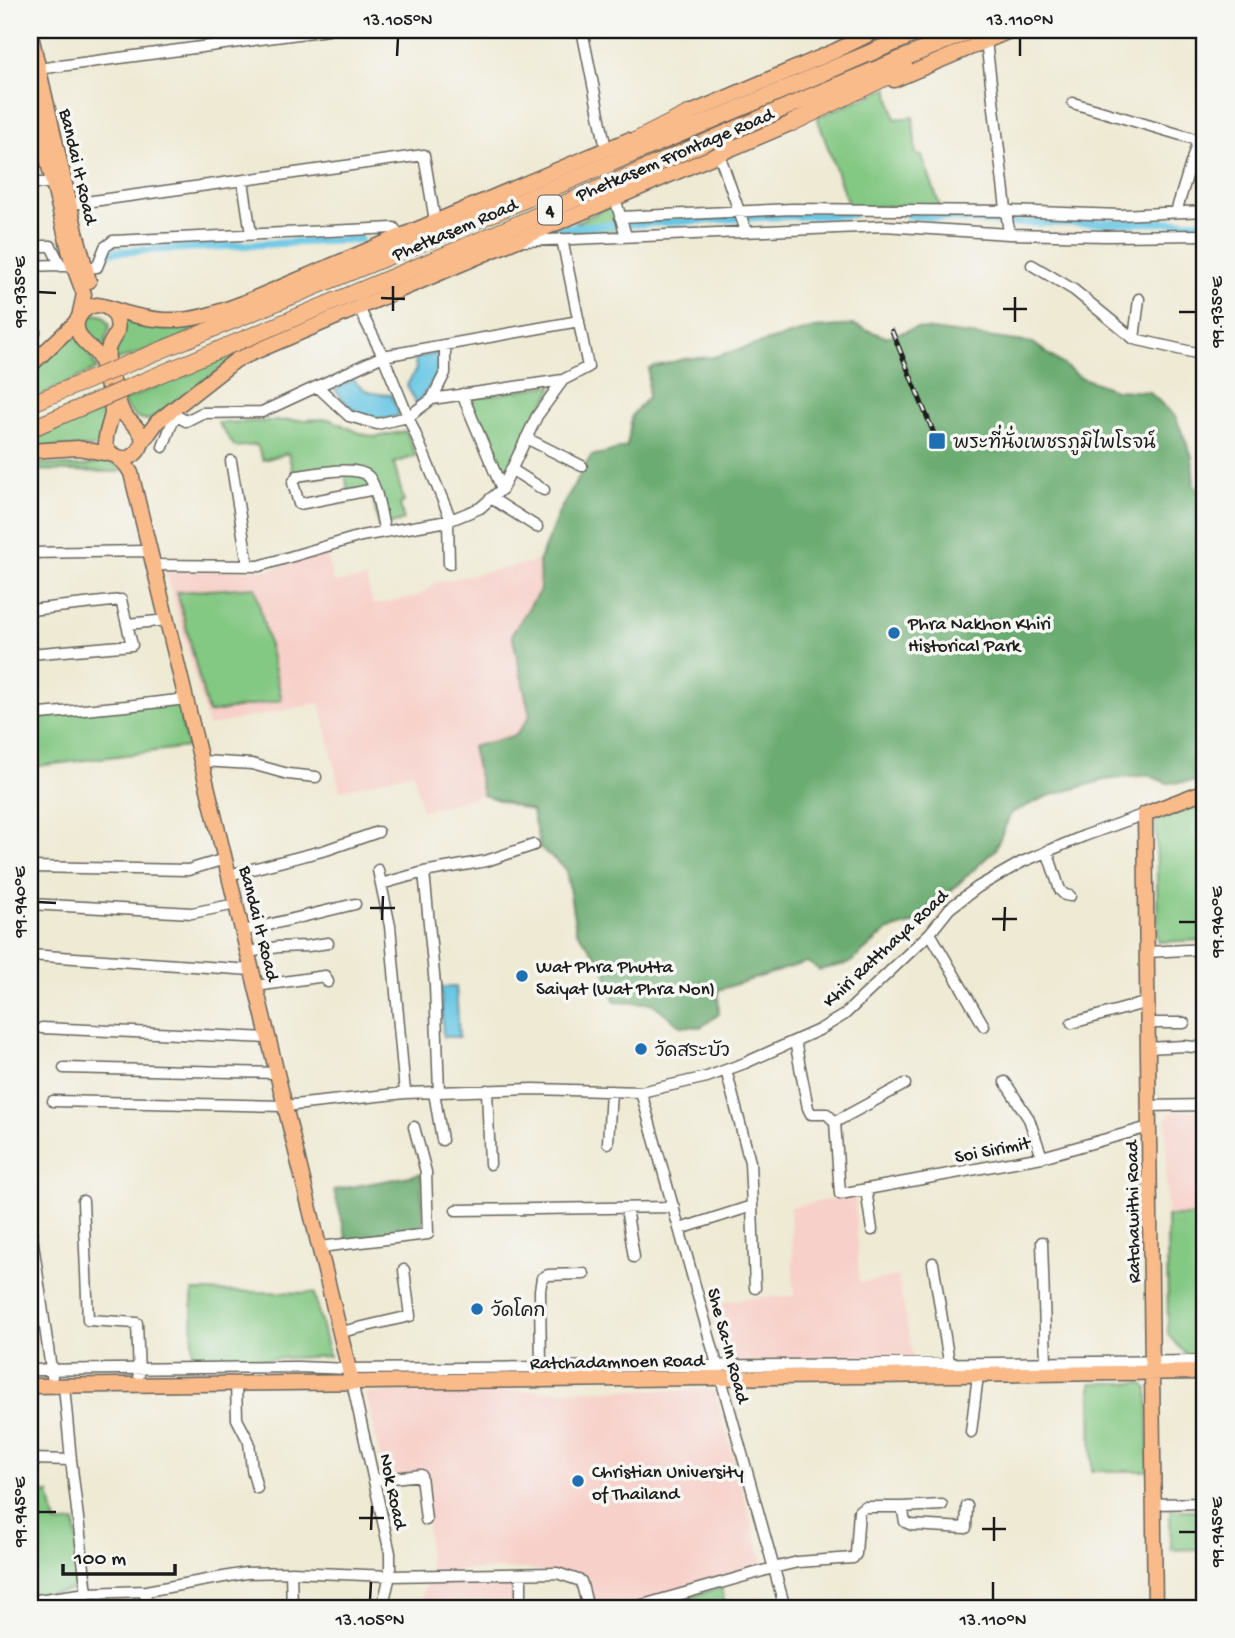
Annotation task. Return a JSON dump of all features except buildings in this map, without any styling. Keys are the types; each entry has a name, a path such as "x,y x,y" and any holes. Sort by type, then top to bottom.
{"highway":[{"name":"Phetkasem Road","path":"30,404 482,218 924,30"},
{"name":"Phetkasem Road","path":"30,429 972,30"},
{"path":"792,123 985,35"},
{"path":"482,218 688,114"}],"main road":[{"name":"Phetkasem Frontage Road","path":"104,306 146,318 178,320 214,314 880,30"},
{"path":"985,35 1012,30"},
{"name":"Bandai It Road","path":"30,31 34,70 64,205 73,267 84,294 79,317"},
{"name":"Bandai It Road","path":"30,87 36,136 64,205"},
{"name":"Phetkasem Frontage Road","path":"139,448 157,422 172,414 236,360 792,123"},
{"name":"Bandai It Road","path":"73,267 104,306 115,315 117,322 116,334 108,348 108,359 122,410 141,432 131,473 351,1376"},
{"path":"30,366 69,329 86,308 104,306"},
{"path":"79,317 78,333 100,359 111,400 106,443 115,456"},
{"path":"30,451 78,448 127,458 139,448"},
{"name":"Bandai It Road","path":"115,456 122,460 131,473"},
{"name":"Khiri Ratthaya Road","path":"1146,814 1205,791"},
{"name":"Ratchawithi Road","path":"1146,814 1155,1608"},
{"name":"Ratchadamnoen Road","path":"30,1387 235,1384 351,1376 785,1370 899,1369 978,1375 1052,1366 1153,1367 1205,1372"}],"street":[{"path":"34,70 328,30"},
{"path":"582,30 606,149"},
{"path":"985,35 1009,232"},
{"path":"1073,103 1202,140 1175,212"},
{"path":"719,154 746,231"},
{"path":"64,205 425,155 435,221"},
{"path":"243,180 251,234"},
{"path":"30,183 54,183"},
{"path":"615,198 625,235"},
{"path":"621,218 792,209 1120,215 1205,211"},
{"path":"516,241 884,226 1105,236 1205,235"},
{"path":"30,266 97,267 105,247 113,241 394,228 398,237"},
{"path":"432,399 563,380 588,367 562,239"},
{"path":"30,246 51,246 73,267"},
{"path":"1032,265 1074,290 1134,339 1205,355"},
{"path":"30,274 35,332"},
{"path":"1134,339 1139,299"},
{"path":"359,308 383,356 450,521 449,564"},
{"path":"163,446 172,414 186,421 202,413 262,412 383,356 579,321"},
{"path":"317,387 349,416 377,424 408,417 432,399 445,373 445,345"},
{"path":"30,553 145,551 153,559 266,564 361,536 450,521 480,508 502,489 537,416 563,380"},
{"path":"462,394 502,489"},
{"path":"526,438 582,466"},
{"path":"231,461 248,565"},
{"path":"511,469 544,490"},
{"path":"375,489 299,504 293,483 297,476 349,470 362,472 375,489 385,532"},
{"path":"491,498 537,527"},
{"path":"30,610 121,600 132,645 30,654"},
{"path":"127,624 168,620"},
{"path":"30,715 187,699"},
{"path":"202,761 252,764 288,774 316,777"},
{"name":"Khiri Ratthaya Road","path":"52,1101 285,1106 405,1093 544,1089 641,1091 707,1077 795,1041 844,1015 930,933 950,908 978,887 1047,851 1146,814"},
{"path":"229,875 326,850 379,832"},
{"path":"381,884 424,872 486,861 534,845"},
{"path":"1047,851 1060,890 1070,896"},
{"path":"30,867 188,870 225,859"},
{"path":"378,870 390,926 405,1093"},
{"path":"424,872 435,985 437,1092 442,1140"},
{"path":"30,904 192,913 236,904"},
{"path":"243,931 355,904"},
{"path":"930,933 984,1026"},
{"path":"248,952 328,943"},
{"path":"1147,952 1205,949"},
{"path":"30,955 252,970"},
{"path":"256,986 325,976 328,982"},
{"path":"1072,1023 1148,1002"},
{"path":"1148,1023 1184,1023"},
{"path":"42,1028 269,1038"},
{"path":"795,1041 811,1114 827,1114 835,1122 905,1084"},
{"path":"1148,1048 1205,1048"},
{"path":"64,1068 277,1073"},
{"path":"726,1070 750,1162 755,1288"},
{"path":"1005,1082 1029,1119 1042,1157"},
{"path":"487,1090 490,1164"},
{"path":"608,1143 611,1091"},
{"name":"She Sa-In Road","path":"641,1091 785,1608"},
{"path":"1149,1105 1205,1105"},
{"name":"Soi Sirimit","path":"835,1122 840,1194 1042,1157 1149,1127"},
{"path":"320,1248 428,1234 426,1172 414,1127"},
{"path":"866,1189 872,1230"},
{"path":"83,1201 88,1320 136,1324 139,1385"},
{"path":"680,1229 752,1206"},
{"path":"456,1210 674,1207"},
{"path":"626,1208 634,1256"},
{"path":"30,1222 51,1369 59,1386 71,1460 85,1593 84,1608"},
{"path":"899,1369 949,1362 1052,1366 1042,1242"},
{"path":"933,1263 949,1362"},
{"path":"341,1332 410,1316 404,1270"},
{"path":"541,1368 542,1278 584,1273"},
{"path":"1153,1367 1205,1361"},
{"path":"234,1368 237,1419 249,1442 257,1488"},
{"path":"30,1370 234,1368 351,1376 541,1368 719,1372"},
{"path":"971,1432 978,1375"},
{"name":"Nok Road","path":"351,1376 390,1553 390,1576 382,1608"},
{"path":"30,1459 71,1460"},
{"path":"374,1480 421,1475 426,1520"},
{"path":"1154,1504 1205,1503"},
{"path":"632,1608 799,1562 853,1558 856,1554 859,1515 864,1507 942,1505"},
{"path":"902,1507 904,1519 908,1524 967,1528 967,1506"},
{"path":"30,1601 85,1593 146,1591 246,1573 390,1576 557,1573 582,1581 588,1608"},
{"path":"291,1573 292,1608"},
{"path":"520,1608 521,1574"},
{"path":"145,1608 146,1591"}],"shaded area":[{"path":"326,552 334,583 366,578 373,605 418,596 437,582 539,561 540,590 512,634 530,716 516,735 472,747 483,795 422,811 413,772 340,791 320,703 208,726 166,571 268,570"},
{"path":"1205,1110 1205,1355 1188,1356 1168,1335 1166,1118 1172,1111"},
{"path":"855,1195 859,1283 898,1276 913,1359 725,1362 707,1306 747,1298 794,1296 790,1207"},
{"path":"714,1390 765,1569 619,1608 592,1608 584,1578 528,1569 429,1570 425,1476 385,1481 366,1393"},
{"path":"517,1580 516,1608 420,1608 426,1582"}],"green space":[{"path":"888,88 895,119 913,117 916,155 922,156 940,206 849,207 817,117"},
{"path":"615,204 623,233 556,232"},
{"path":"255,302 173,341 113,362 112,350 123,319 154,324"},
{"path":"95,314 104,316 110,325 104,362 84,330 86,320"},
{"path":"854,325 886,337 916,328 1033,343 1080,377 1115,390 1149,392 1175,416 1192,456 1194,485 1205,501 1205,781 1167,783 1148,775 1105,780 1048,796 1011,813 995,850 917,922 887,931 850,963 819,970 807,962 718,990 719,1014 701,1027 681,1026 652,1003 615,1002 603,965 576,930 566,869 540,848 532,811 483,795 472,747 516,735 530,716 512,634 540,590 539,561 559,512 591,456 627,446 632,415 648,397 649,368 684,359 713,357 814,328"},
{"path":"298,326 241,354 149,420 133,415 123,401"},
{"path":"73,331 87,349 97,369 30,400 30,372"},
{"path":"551,385 553,387 506,474 501,474 472,406 473,398"},
{"path":"107,408 99,447 30,447 30,440"},
{"path":"329,419 362,434 376,437 406,431 416,456 394,463 404,502 400,504 404,520 379,528 372,492 349,497 345,474 295,480 288,453 263,460 257,445 235,447 218,423"},
{"path":"30,462 75,466 107,462 123,470 30,470"},
{"path":"255,587 282,700 208,713 177,592"},
{"path":"183,701 186,719 181,721 188,747 30,767 30,717"},
{"path":"1205,803 1205,940 1158,942 1156,821"},
{"path":"421,1174 424,1230 347,1240 334,1190"},
{"path":"1167,1216 1205,1216 1205,1355 1188,1356 1168,1335"},
{"path":"192,1291 314,1293 329,1356 193,1363"},
{"path":"1091,1383 1142,1383 1148,1389 1148,1471 1092,1471"},
{"path":"49,1493 56,1524 75,1522 83,1589 30,1596 30,1494"},
{"path":"1170,1510 1201,1510 1202,1549 1171,1550"},
{"path":"721,1587 726,1608 691,1608 691,1596"}],"water":[{"path":"439,353 438,372 416,404 407,385 416,369 415,358"},
{"path":"353,379 370,392 391,395 400,415 375,418 355,410 335,389"},
{"path":"441,987 456,987 459,1037 443,1037"}],"waterway":[{"path":"559,228 853,214"},
{"path":"908,215 1015,223 1205,222"},
{"path":"109,252 360,239"},
{"path":"30,256 43,255"}],"railway":[{"path":"892,331 937,441"}],"place":[{"name":"พระที่นั่งเพชรภูมิไพโรจน์","path":"937,441"},
{"name":"Phra Nakhon Khiri Historical Park","path":"894,633"},
{"name":"Wat Phra Phutta Saiyat (Wat Phra Non)","path":"522,976"},
{"name":"วัดสระบัว","path":"641,1049"},
{"name":"วัดโคก","path":"477,1309"},
{"name":"Christian University of Thailand","path":"578,1481"}]}
